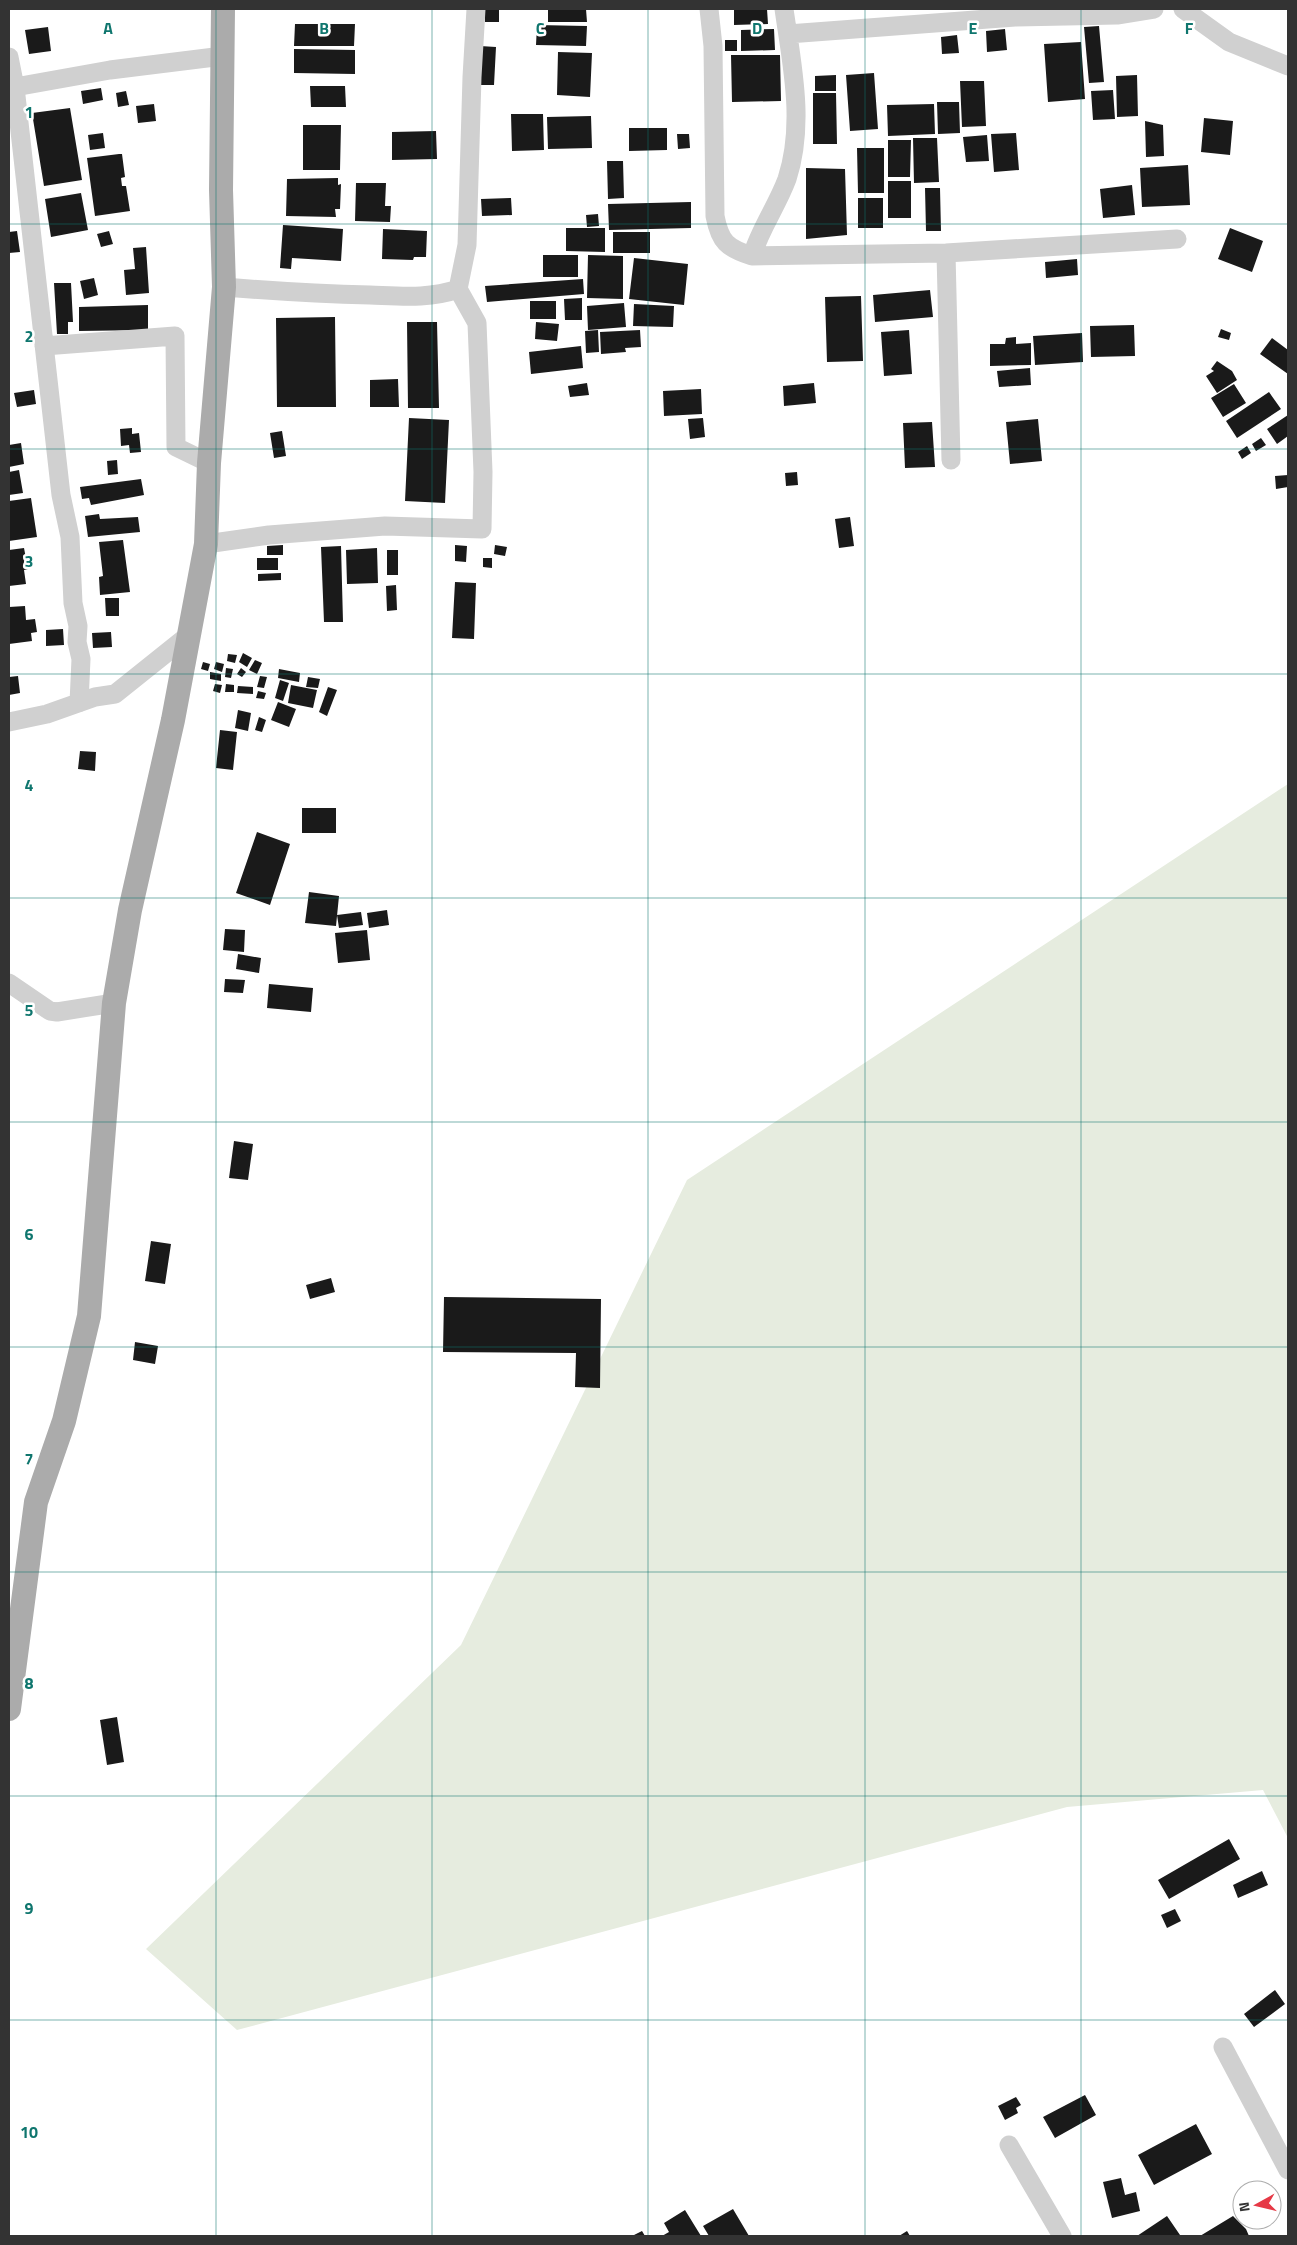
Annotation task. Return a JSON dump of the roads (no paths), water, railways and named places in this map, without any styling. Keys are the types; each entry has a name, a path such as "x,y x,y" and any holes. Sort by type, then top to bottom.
{"main road":[{"path":"9,1709 36,1502 64,1421 89,1316 114,1003 130,910 190,634 206,544 208,462 224,287 221,190 224,56 223,9"}],"street":[{"path":"206,544 269,535 385,526 482,528 483,472 477,323 458,288 467,245 476,9"},
{"path":"709,9 712,46 714,216 718,234 732,249 752,256 946,253 1176,239"},
{"path":"752,256 758,237 786,179 797,138 796,100 784,9"},
{"path":"788,34 1023,13 1116,15 1154,9"},
{"path":"1183,9 1229,42 1288,66"},
{"path":"15,87 110,70 224,56"},
{"path":"9,57 15,87 62,495 70,537 72,603 78,626 81,678 79,702"},
{"path":"946,253 951,460"},
{"path":"224,287 316,294 415,296 438,296 458,288"},
{"path":"44,346 175,336 176,447 208,462"},
{"path":"9,722 47,714 79,702 116,694 190,634"},
{"path":"81,678 107,696"},
{"path":"9,983 50,1011 57,1012 114,1003"},
{"path":"1223,2047 1288,2170"},
{"path":"1009,2145 1062,2236"}]}
